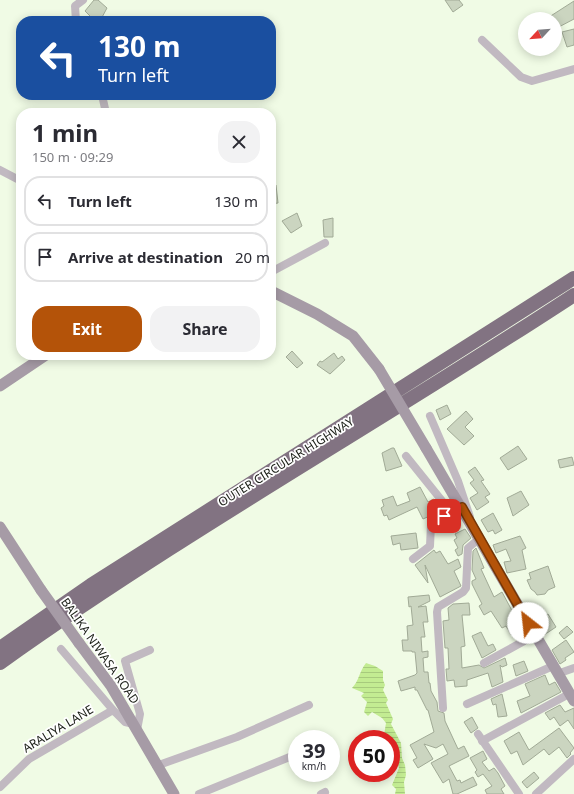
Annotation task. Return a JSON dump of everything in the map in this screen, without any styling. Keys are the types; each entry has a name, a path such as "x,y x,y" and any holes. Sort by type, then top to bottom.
{"highway":[{"name":"OUTER CIRCULAR HIGHWAY","path":"0,648 91,585 574,278"},
{"name":"OUTER CIRCULAR HIGHWAY","path":"0,663 54,624 316,456 491,350 574,295"}],"main road":[{"path":"276,294 317,314 353,336 379,369 462,507 572,698"},
{"path":"0,386 39,360"},
{"name":"BALIKA NIWASA ROAD","path":"0,527 41,590 111,686 136,727 171,793"}],"street":[{"path":"76,16 75,6 83,0"},
{"path":"482,40 521,77 532,81 574,69"},
{"path":"0,170 16,178"},
{"path":"276,269 325,243"},
{"path":"430,416 458,481 473,526"},
{"path":"406,456 451,512"},
{"path":"414,559 430,546 431,524 462,507"},
{"path":"443,708 437,612 438,607 463,592 466,588 468,550 480,538"},
{"path":"484,663 535,635"},
{"path":"61,649 113,710 125,722 136,727 140,714 125,661 150,650"},
{"path":"467,704 555,670 574,668"},
{"path":"519,794 480,737 572,698"},
{"path":"156,766 237,737 309,706"},
{"name":"ARALIYA LANE","path":"0,787 29,759 113,710"},
{"path":"199,794 288,758"},
{"path":"536,794 574,759"}],"shaded area":[{"path":"366,663 383,671 383,680 385,685 383,690 388,700 386,703 393,719 391,724 394,730 385,730 386,723 382,718 372,712 368,716 364,712 367,702 361,696 364,693 352,688"},
{"path":"400,741 406,775 404,782 405,794 395,794 396,789 392,785 393,782 400,782"}],"building":[{"path":"94,0 98,0 107,8 103,16 90,16 85,11"},
{"path":"445,0 459,0 463,5 453,12"},
{"path":"574,1 574,19 562,25 562,12 557,12"},
{"path":"574,29 574,45 567,47 562,32"},
{"path":"276,185 278,203 276,203"},
{"path":"297,213 302,226 291,233 282,221"},
{"path":"333,218 333,237 324,237 323,220"},
{"path":"292,351 303,363 297,368 286,357"},
{"path":"334,353 338,359 342,356 345,360 330,374 317,365 320,361 322,362"},
{"path":"447,405 451,414 440,420 436,410"},
{"path":"466,411 473,419 465,427 474,436 464,445 447,429"},
{"path":"518,446 527,459 508,470 500,458"},
{"path":"394,448 402,466 386,471 382,453"},
{"path":"572,457 574,465 560,468 558,460"},
{"path":"475,467 484,480 481,481 490,494 485,497 489,502 477,510 470,498 478,493 470,483 474,480 468,472"},
{"path":"420,487 428,502 434,499 443,510 423,519 417,507 389,520 387,515 384,516 381,508 384,506 382,500 393,496 397,506 410,501 407,493"},
{"path":"521,491 529,505 513,516 507,498"},
{"path":"493,513 502,530 495,534 493,530 488,532 481,520"},
{"path":"457,515 460,522 451,528 447,521"},
{"path":"465,529 471,538 463,545 462,554 458,556 455,550 458,548 454,540 457,538 455,534"},
{"path":"416,533 418,548 401,550 400,543 393,545 391,536"},
{"path":"520,536 526,548 522,550 526,569 507,573 504,562 511,561 506,549 496,553 493,545"},
{"path":"476,548 484,568 481,569 494,597 502,592 526,633 522,636 519,631 511,635 506,626 502,628 491,611 484,615 479,606 482,604 472,584 472,581 476,579 472,570 473,551"},
{"path":"434,550 436,553 440,551 448,564 458,559 461,567 454,571 461,586 440,597 425,565 428,583 415,565"},
{"path":"548,566 555,587 548,590 545,594 537,595 531,589 527,580 531,579 529,573"},
{"path":"429,595 430,601 418,607 426,606 428,622 423,622 425,637 421,637 422,652 428,651 428,657 423,658 424,672 428,672 431,691 437,702 438,711 444,713 445,721 458,749 464,746 469,756 449,766 457,781 460,780 461,783 473,777 477,785 457,794 453,794 449,779 443,783 431,763 448,754 443,744 436,748 424,744 433,759 418,768 413,760 417,758 410,745 434,732 428,710 417,690 415,690 415,687 401,691 398,681 417,673 415,652 403,651 402,640 408,640 407,626 413,625 411,606 409,607 408,597"},
{"path":"469,603 470,615 462,615 465,646 461,647 462,668 479,665 484,668 505,658 507,665 502,667 500,665 503,682 492,687 488,673 467,680 467,686 455,687 454,680 447,681 446,669 449,669 448,648 445,648 443,621 449,620 448,608 453,604"},
{"path":"548,614 556,627 544,635 536,622"},
{"path":"567,626 573,632 564,639 559,633"},
{"path":"481,632 488,646 493,644 496,650 482,658 472,636"},
{"path":"566,640 574,652 565,658 566,660 560,664 552,650"},
{"path":"524,661 528,671 516,676 513,665"},
{"path":"545,675 549,685 555,682 561,692 521,713 517,701 530,696 525,684"},
{"path":"502,694 507,716 498,717 496,704 493,705 491,699"},
{"path":"560,705 565,712 574,708 574,729 568,720 560,726 554,717 550,720 545,713"},
{"path":"472,717 478,728 471,733 464,722"},
{"path":"559,728 574,748 567,758 559,747 549,755 544,749 523,765 517,751 511,754 504,741 519,732 529,750"},
{"path":"483,751 487,759 482,762 489,771 494,768 498,773 505,786 501,789 504,794 487,794 485,790 492,786 483,774 478,777 475,772 477,770 470,758"},
{"path":"534,772 539,778 527,788 522,782"}],"route":[{"path":"444,516 462,507 528,623"}]}
